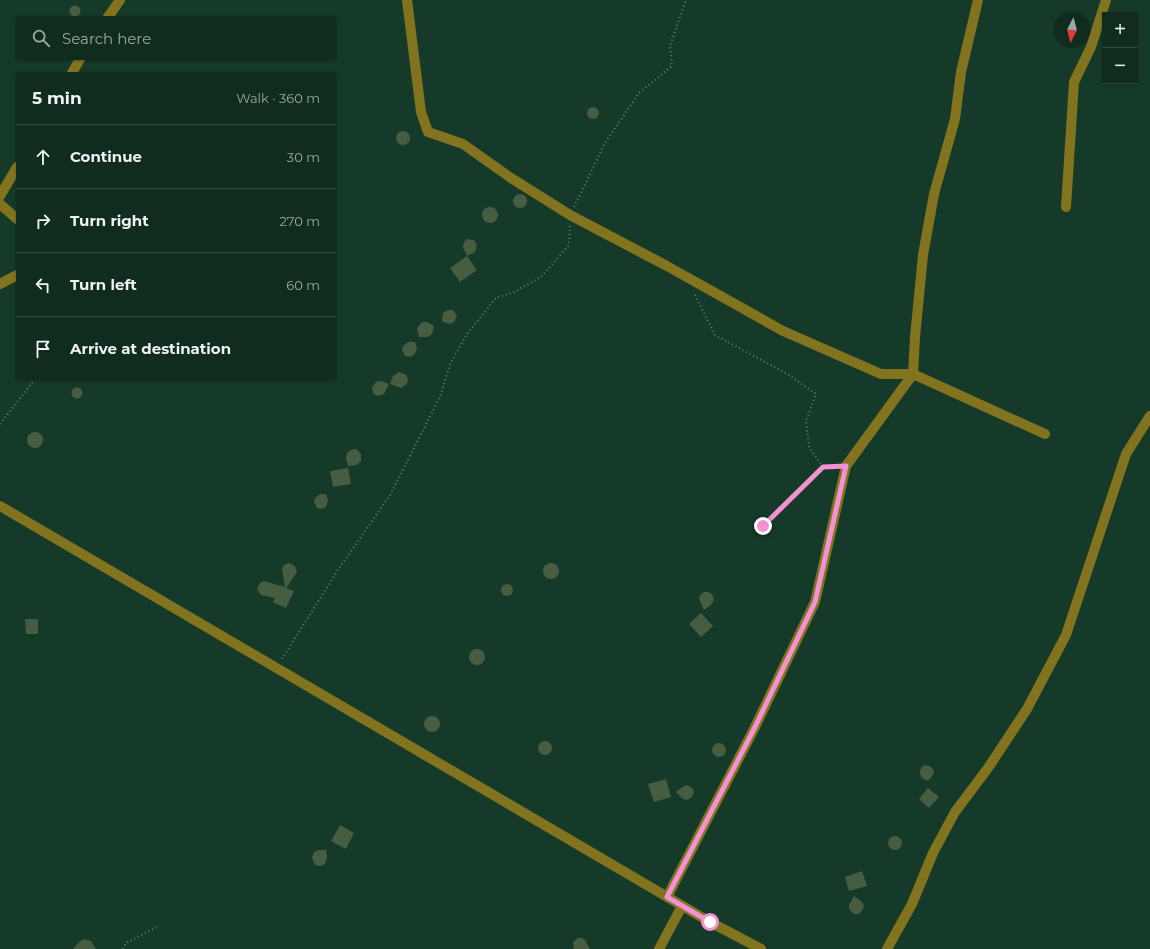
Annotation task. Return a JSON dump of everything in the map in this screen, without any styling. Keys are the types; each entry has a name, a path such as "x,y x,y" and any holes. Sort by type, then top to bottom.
{"street":[{"path":"109,16 120,0"},
{"path":"407,0 420,112 428,132 463,144 511,178 570,215 782,331 880,374 913,374 1045,434"},
{"path":"667,897 754,729 815,602 846,466 913,374 923,256 934,194 955,120 961,72 978,0"},
{"path":"1066,207 1074,82 1091,47 1106,0"},
{"path":"73,72 79,60"},
{"path":"0,196 16,168"},
{"path":"0,204 16,218"},
{"path":"0,284 16,276"},
{"path":"887,949 912,904 933,853 955,812 988,768 1027,708 1066,635 1126,454 1150,416"},
{"path":"0,506 682,906 761,949"},
{"path":"659,949 682,906"}],"path":[{"path":"276,668 338,570 390,495 440,397 450,364 466,334 496,298 514,292 541,277 569,245 570,215 605,143 639,93 672,66 670,46 686,0"},
{"path":"687,278 715,336 789,375 816,394 806,421 809,447 823,467"},
{"path":"0,424 34,380"},
{"path":"763,526 823,467 846,466"},
{"path":"123,949 126,942 156,927"}],"building":[{"path":"73,6 77,6 79,7 79,15 73,16 70,13 70,9"},
{"path":"593,107 597,109 599,113 597,117 593,119 589,117 587,113 589,109"},
{"path":"400,131 406,131 410,135 410,141 406,145 400,145 396,141 396,135"},
{"path":"517,194 523,194 527,198 527,204 523,208 517,208 513,204 513,198"},
{"path":"490,207 496,209 498,215 496,221 490,223 484,221 482,215 484,209"},
{"path":"467,239 474,240 477,245 475,252 467,256 463,247 464,242"},
{"path":"467,256 477,270 460,282 450,268"},
{"path":"448,310 453,310 457,316 454,322 449,324 442,321 443,313"},
{"path":"422,322 427,322 434,326 432,334 428,337 419,337 417,328"},
{"path":"408,342 415,342 417,349 414,355 410,357 405,356 402,350 403,346"},
{"path":"399,372 406,375 408,379 407,384 401,388 390,384 393,376"},
{"path":"381,381 389,384 384,394 377,396 373,393 372,387 376,382"},
{"path":"75,388 79,388 81,389 81,397 75,398 72,395 72,391"},
{"path":"35,432 41,434 43,440 41,446 35,448 29,446 27,440 29,434"},
{"path":"356,449 361,454 361,461 357,465 348,466 346,458 347,453"},
{"path":"348,468 351,484 333,487 330,471"},
{"path":"320,494 326,494 328,501 326,507 321,509 317,508 314,502 315,498"},
{"path":"289,563 295,566 297,572 286,588 294,591 286,608 273,602 275,598 261,595 257,589 260,583 264,581 285,587 282,569 284,565"},
{"path":"551,563 557,565 559,571 557,577 551,579 545,577 543,571 545,565"},
{"path":"507,584 511,586 513,590 511,594 507,596 503,594 501,590 503,586"},
{"path":"704,592 712,594 714,600 711,605 704,610 699,599 700,595"},
{"path":"701,613 713,626 701,637 689,624"},
{"path":"25,619 38,619 38,634 26,634"},
{"path":"477,649 483,651 485,657 483,663 477,665 471,663 469,657 471,651"},
{"path":"432,716 438,718 440,724 438,730 432,732 426,730 424,724 426,718"},
{"path":"542,741 548,741 552,745 552,751 548,755 542,755 538,751 538,745"},
{"path":"716,743 722,743 726,747 726,753 722,757 716,757 712,753 712,747"},
{"path":"924,765 930,766 934,771 933,775 928,781 922,778 920,774 920,770"},
{"path":"666,779 671,797 654,802 648,784"},
{"path":"688,785 693,789 694,793 691,798 686,800 676,792"},
{"path":"928,788 939,797 929,808 919,799"},
{"path":"340,825 354,833 346,849 331,841"},
{"path":"892,836 898,836 902,840 902,846 898,850 892,850 888,846 888,840"},
{"path":"326,850 327,857 325,864 320,866 315,865 312,858 314,852"},
{"path":"862,871 867,886 849,891 845,877"},
{"path":"854,896 862,902 864,906 862,911 858,914 854,914 849,909 849,905"},
{"path":"578,938 585,940 590,949 574,949 573,942"},
{"path":"84,939 91,941 96,949 73,949 80,941"}],"route":[{"path":"710,922 667,897 754,729 815,602 846,466 823,467 763,526"}]}
